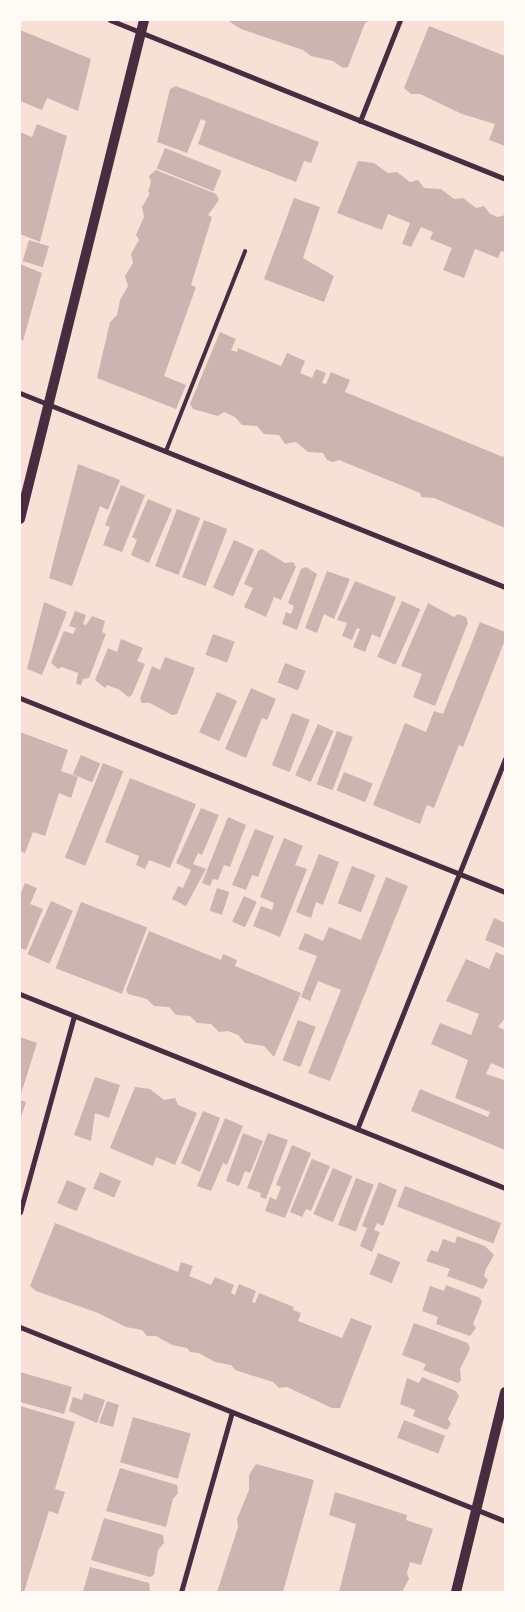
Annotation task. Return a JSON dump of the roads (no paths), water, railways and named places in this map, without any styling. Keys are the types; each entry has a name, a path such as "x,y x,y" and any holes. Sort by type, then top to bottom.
{"main road":[{"path":"20,519 144,20"},
{"path":"456,1592 505,1392"}],"street":[{"path":"110,20 505,179"},
{"path":"360,120 400,20"},
{"path":"20,393 505,587"},
{"path":"20,698 505,892"},
{"path":"357,1128 505,760"},
{"path":"20,994 505,1188"},
{"path":"20,1212 74,1016"},
{"path":"20,1327 505,1521"},
{"path":"181,1592 232,1412"}],"lane":[{"path":"166,451 246,251"}]}
